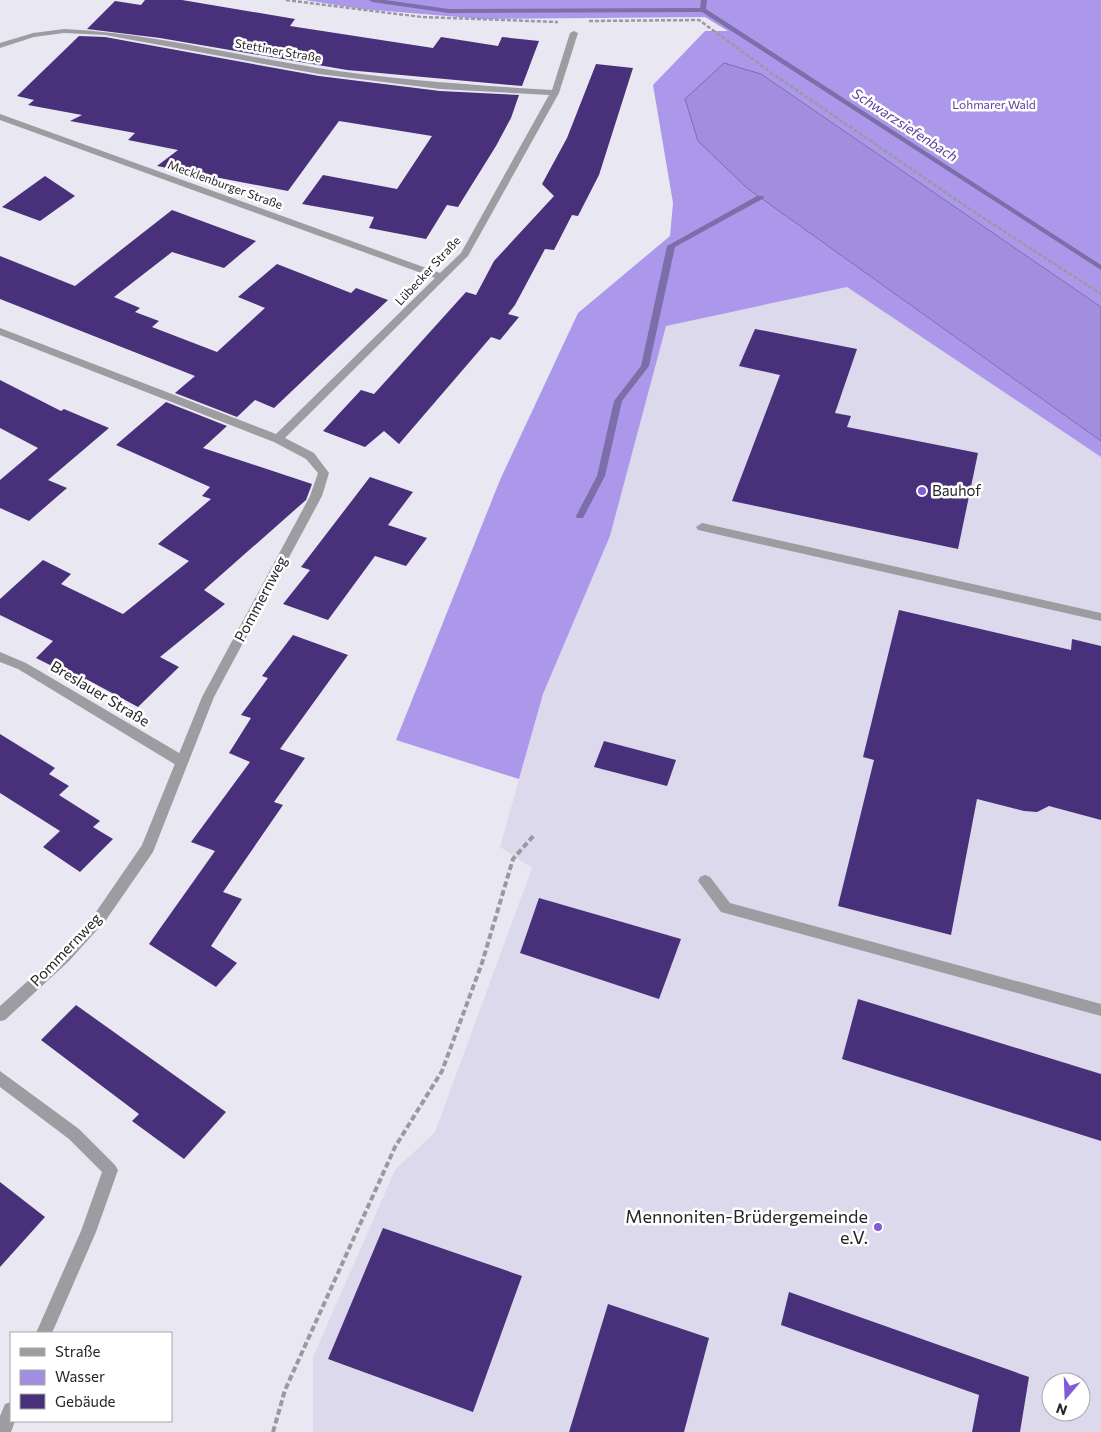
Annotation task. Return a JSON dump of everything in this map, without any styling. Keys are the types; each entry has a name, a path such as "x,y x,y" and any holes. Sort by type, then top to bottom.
{"street":[{"name":"Stettiner Straße","path":"0,46 32,36 64,31 105,33 320,72 440,86 555,93"},
{"name":"Lübecker Straße","path":"278,439 465,254 555,93 574,33"},
{"name":"Mecklenburger Straße","path":"0,117 442,277"},
{"name":"Pommernweg","path":"0,331 278,439 310,456 324,473 312,504 208,697 148,848 102,916 64,957 0,1015"},
{"path":"702,528 1101,617"},
{"name":"Breslauer Straße","path":"0,657 22,666 181,761"},
{"path":"705,881 726,908 1101,1010"},
{"path":"0,1078 74,1134 110,1170 88,1232 44,1332"},
{"path":"2,1432 10,1412"}],"path":[{"path":"286,0 360,12 423,18 486,22 564,21"},
{"path":"584,21 699,20 773,74 974,212 1101,294"},
{"path":"273,1432 285,1390 396,1147 442,1071 482,963 513,859 535,834"}],"shaded area":[{"path":"847,287 1101,457 1101,1432 313,1432 313,1357 395,1170 435,1132 532,868 500,847 543,694 610,536 665,326"}],"green space":[{"name":"Lohmarer Wald","path":"305,0 1101,0 1101,307 761,74 747,188 1101,441 1101,457 847,287 666,326 610,536 543,694 519,779 396,740 500,480 578,313 670,236 673,203 653,85 705,31 728,31 705,17 483,19 362,9"}],"water":[{"path":"724,63 761,74 1101,307 1101,441 747,188 698,141 685,99"}],"building":[{"path":"145,0 182,0 295,19 290,26 433,48 441,37 498,46 502,37 539,41 522,86 347,70 160,38 87,29 115,1 141,5"},
{"path":"79,36 105,37 319,76 440,91 519,95 511,118 496,146 458,207 447,205 426,239 369,228 374,217 302,204 323,175 397,189 432,136 339,121 288,191 157,166 178,150 128,140 135,133 70,121 82,115 28,105 34,100 17,96"},
{"path":"596,64 633,68 599,175 578,216 572,215 554,250 545,249 515,305 508,314 519,317 500,340 491,337 399,444 384,431 365,447 323,431 361,390 374,394 466,292 476,295 494,261 554,196 542,184 567,138"},
{"path":"45,176 75,196 40,221 2,207"},
{"path":"172,210 256,241 224,268 172,252 114,297 140,308 135,312 159,321 152,327 217,352 265,308 238,297 277,264 351,293 356,288 388,300 274,408 255,400 237,417 175,393 195,376 0,299 0,256 75,286"},
{"path":"755,329 857,349 835,413 851,416 847,427 978,453 958,549 732,501 780,375 739,366"},
{"path":"0,380 61,411 64,409 109,428 48,480 67,488 29,521 0,508 0,480 38,448 0,428"},
{"path":"166,402 227,426 203,448 312,484 306,500 204,590 225,604 160,657 179,667 138,707 86,679 84,682 36,658 53,641 0,615 0,599 43,560 71,574 61,584 123,614 189,561 158,544 211,499 202,496 210,487 116,445"},
{"path":"370,477 413,492 388,525 427,538 406,566 375,556 328,620 283,604 310,570 301,567"},
{"path":"899,610 1071,650 1072,639 1101,646 1101,820 1049,806 1037,812 1024,811 977,799 951,935 838,906 874,760 863,757"},
{"path":"293,635 348,655 280,749 305,758 274,802 283,805 223,892 242,899 211,946 237,963 216,987 149,944 215,851 191,842 250,762 229,753 251,718 241,715 268,678 262,676"},
{"path":"0,734 55,768 49,774 69,786 59,795 100,821 93,827 113,839 80,872 43,847 60,831 0,793"},
{"path":"604,741 676,760 667,786 594,767"},
{"path":"539,898 681,939 659,999 520,953"},
{"path":"858,999 1101,1074 1101,1141 842,1059"},
{"path":"76,1005 226,1112 184,1159 132,1121 139,1114 41,1040"},
{"path":"0,1182 45,1217 0,1267"},
{"path":"383,1228 522,1276 473,1412 328,1359"},
{"path":"789,1292 1029,1377 1020,1432 972,1432 979,1395 781,1325"},
{"path":"608,1304 709,1338 684,1432 569,1432"}],"waterway":[{"path":"372,0 449,11 703,10"},
{"name":"Schwarzsiefenbach","path":"703,10 704,0"},
{"name":"Schwarzsiefenbach","path":"703,10 1101,268"},
{"path":"580,516 601,476 618,401 645,366 671,246 760,198"}],"place":[{"name":"Bauhof","path":"922,491"},
{"name":"Mennoniten-Brüdergemeinde e.V.","path":"878,1227"}]}
